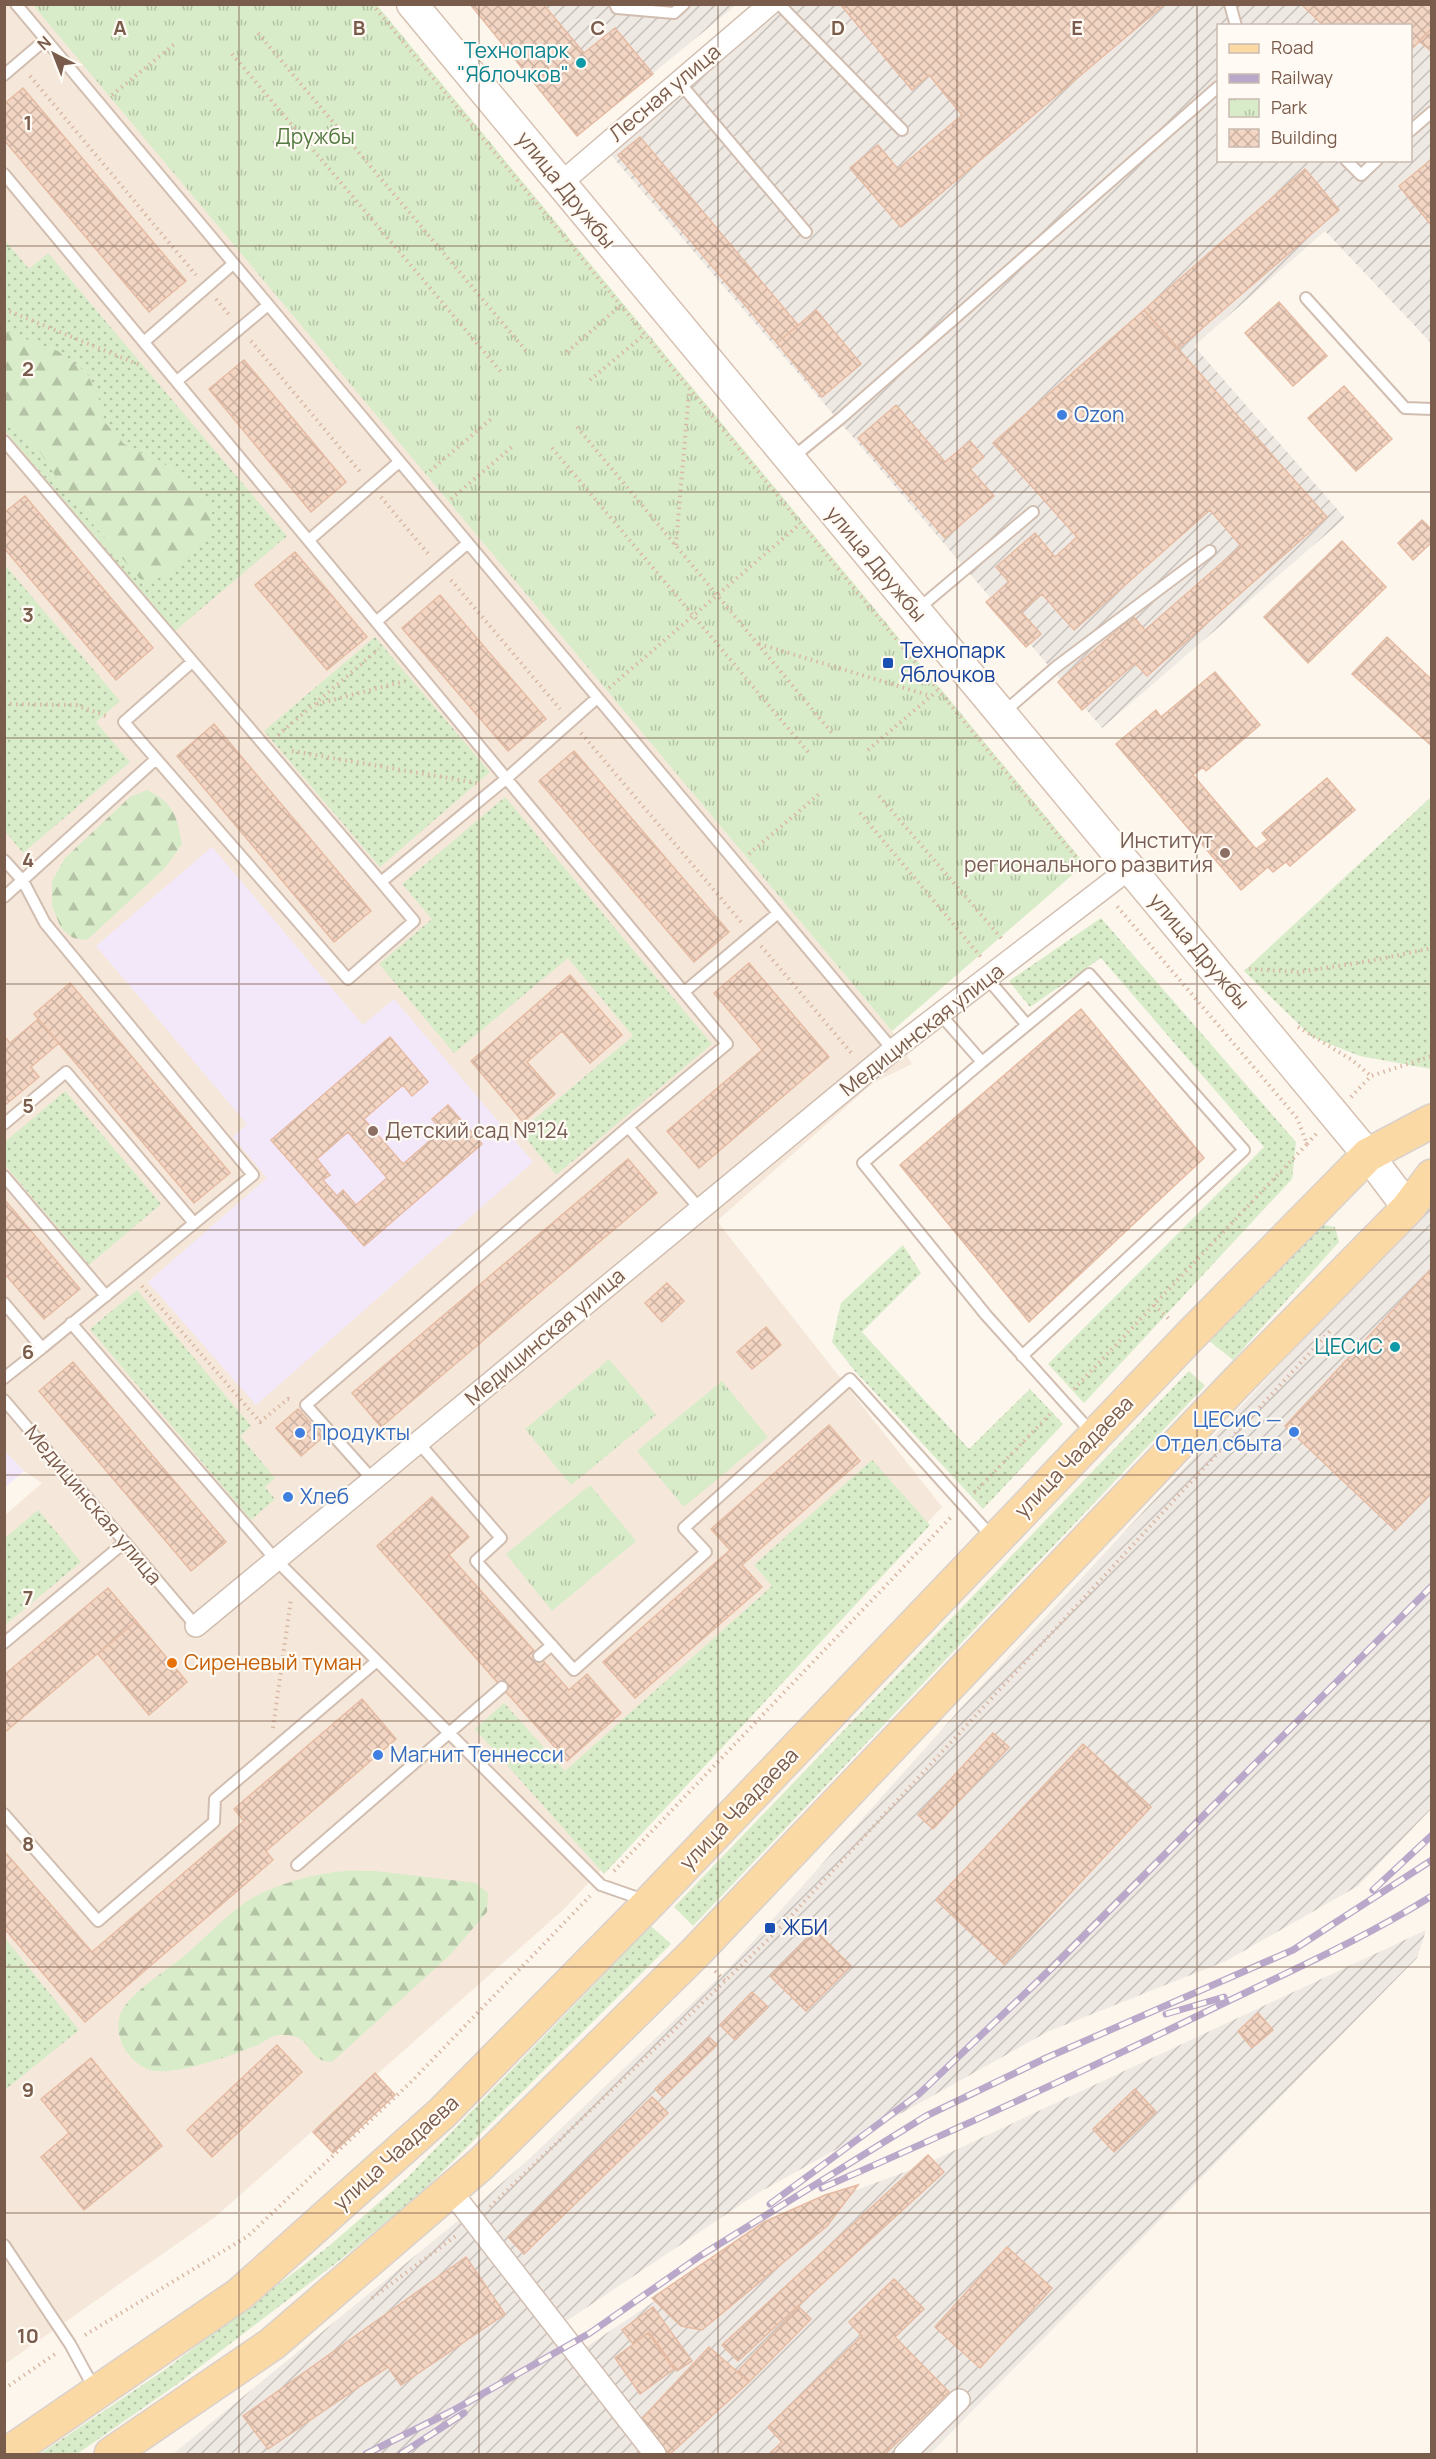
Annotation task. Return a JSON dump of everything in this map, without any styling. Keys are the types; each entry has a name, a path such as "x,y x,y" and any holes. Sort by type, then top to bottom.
{"main road":[{"name":"улица Дружбы","path":"412,4 1368,1155 1408,1208"},
{"name":"улица Чаадаева","path":"7,2454 249,2286 442,2113 650,1902 995,1540 1368,1155 1431,1122"},
{"path":"111,2454 272,2344 482,2163 697,1951 1228,1391 1408,1208 1431,1176"}],"street":[{"name":"Лесная улица","path":"561,183 770,4"},
{"name":"Медицинская улица","path":"196,1626 893,1050 1130,868"},
{"path":"450,2190 655,2454"},
{"path":"905,2454 959,2400"}],"lane":[{"path":"16,4 893,1050"},
{"path":"615,4 618,8 674,13 684,4"},
{"path":"779,4 902,130"},
{"path":"1230,4 1235,24"},
{"path":"4,75 45,40"},
{"path":"679,82 806,232"},
{"path":"790,460 841,418 1217,88"},
{"path":"1412,129 1431,112"},
{"path":"1348,162 1361,175 1375,162"},
{"path":"4,174 727,1044 306,1405 373,1480"},
{"path":"145,341 233,264"},
{"path":"1306,298 1405,408 1431,408"},
{"path":"177,381 268,305"},
{"path":"4,441 414,921 348,980 124,722 192,662"},
{"path":"309,540 399,462"},
{"path":"915,611 1034,512"},
{"path":"377,621 468,543"},
{"path":"1001,714 1056,667 1210,551"},
{"path":"381,882 507,778 597,698"},
{"path":"4,897 156,759"},
{"path":"4,860 23,881 45,923 253,1175 4,1378"},
{"path":"684,992 778,913"},
{"path":"1022,1356 1244,1150 1089,974 863,1163 986,1315 1022,1356 1062,1401 1095,1436"},
{"path":"991,975 1027,1025"},
{"path":"940,1014 982,1062"},
{"path":"4,1124 66,1072 194,1223"},
{"path":"628,1127 700,1209"},
{"path":"4,1176 106,1296"},
{"path":"4,1303 42,1347"},
{"path":"71,1323 276,1560 601,1885 650,1902"},
{"path":"418,1442 501,1538 476,1561 574,1670 706,1552 684,1528 850,1379 995,1540"},
{"name":"Медицинская улица","path":"4,1400 196,1626"},
{"path":"4,1643 125,1542"},
{"path":"538,1656 552,1645"},
{"path":"4,1814 98,1921 214,1822 215,1799 377,1661"},
{"path":"297,1865 502,1687"},
{"path":"4,2245 70,2344 97,2393"}],"path":[{"path":"4,2390 70,2344 248,2236 412,2081 1307,1144 1297,1118 937,691 372,4"},
{"path":"258,33 527,352"},
{"path":"99,105 177,42"},
{"path":"232,54 502,373"},
{"path":"567,352 620,306"},
{"path":"4,309 177,381"},
{"path":"590,380 644,335"},
{"path":"675,545 689,390"},
{"path":"417,483 491,418"},
{"path":"577,427 832,733"},
{"path":"439,509 513,446"},
{"path":"552,448 809,753"},
{"path":"597,698 800,524"},
{"path":"264,746 391,638"},
{"path":"758,643 931,696"},
{"path":"313,705 422,676"},
{"path":"868,750 937,691"},
{"path":"4,698 7,704 76,705 124,722"},
{"path":"264,746 497,786"},
{"path":"737,864 819,794"},
{"path":"879,796 1016,956"},
{"path":"860,813 991,975"},
{"path":"1244,969 1299,972 1370,961 1431,948"},
{"path":"1371,1076 1431,1056"},
{"path":"131,1275 260,1422 288,1399 306,1405"},
{"path":"270,1753 294,1578"}],"shaded area":[{"path":"33,4 892,1031 912,1064 873,1083 717,1221 942,1507 563,1910 214,2218 5,2364 4,1516 42,1483 24,1471 4,1450 4,5"},
{"name":"Технопарк \"Яблочков\"","path":"470,5 736,5 577,136"},
{"path":"788,5 1431,5 1431,343 1325,231 1194,346 1345,518 1102,728 611,155"},
{"name":"Детский сад №124","path":"212,847 363,1025 394,999 533,1162 256,1405 148,1282 267,1178 233,1137 247,1124 96,946"},
{"path":"1431,1202 1431,1809 1358,1886 1226,1961 1047,2032 758,2193 562,2324 577,2353 778,2219 921,2166 1426,1930 1417,1958 930,2454 173,2454 471,2210 530,2158 732,1965 969,1699"},
{"path":"4,1450 24,1471 5,1488 4,1488"}],"green space":[{"name":"Дружбы","path":"33,5 377,5 1085,864 892,1031"},
{"path":"4,239 29,269 48,253 287,536 175,631 5,431"},
{"path":"5,331 58,351 87,373 99,399 103,420 124,444 172,468 200,489 212,506 212,534 189,558 170,573 150,580 140,579 66,493 39,450 5,415"},
{"path":"5,565 120,701 96,722 130,762 23,853 5,831"},
{"path":"375,637 490,772 380,867 264,731"},
{"path":"147,790 163,800 173,811 182,844 165,868 87,940 73,938 61,928 52,906 52,881 65,858 130,797"},
{"path":"505,797 712,1044 556,1175 520,1131 633,1036 568,958 454,1053 379,964 432,919 402,884"},
{"path":"1431,797 1431,1069 1360,1056 1312,1037 1244,971"},
{"path":"1101,918 1296,1142 1292,1179 1084,1403 1048,1364 1264,1147 1101,958 1030,1007 1009,981"},
{"path":"65,1091 161,1204 89,1265 5,1165 5,1142"},
{"path":"1320,1224 1335,1227 1339,1242 1233,1360 1208,1340"},
{"path":"903,1245 921,1273 862,1332 969,1449 1030,1389 1063,1424 983,1509 854,1370 832,1342 841,1303"},
{"path":"137,1290 251,1426 240,1436 275,1478 265,1487 275,1499 251,1520 90,1329"},
{"path":"609,1359 656,1415 571,1485 525,1429"},
{"path":"1189,1371 1205,1386 693,1926 674,1907"},
{"path":"722,1381 768,1437 684,1507 637,1451"},
{"path":"872,1460 930,1525 604,1874 475,1729 504,1703 565,1771 772,1586 754,1565"},
{"path":"590,1485 636,1541 552,1611 506,1554"},
{"path":"38,1510 81,1562 5,1625 5,1538"},
{"path":"376,1871 476,1883 488,1893 487,1912 450,1955 332,2062 316,2057 299,2038 280,2035 273,2036 233,2055 173,2070 150,2070 141,2066 127,2053 119,2035 118,2025 124,2007 144,1987 183,1957 246,1902 285,1884 325,1873"},
{"path":"651,1926 671,1944 420,2194 340,2260 176,2385 77,2454 40,2454 166,2369 329,2246 407,2178"},
{"path":"5,1938 79,2030 4,2090"}],"building":[{"name":"Технопарк \"Яблочков\"","path":"470,4 543,4 584,53 615,28 653,74 577,136"},
{"path":"840,4 1165,4 901,227 850,168 878,145 898,169 962,115 929,75 912,90"},
{"path":"1301,4 1432,4 1432,28 1412,49 1412,24 1322,24"},
{"path":"1432,28 1432,52 1419,41"},
{"path":"23,88 186,281 149,312 4,140 4,104"},
{"path":"640,137 798,325 777,343 618,155"},
{"path":"1432,159 1432,226 1399,186"},
{"path":"1305,169 1339,210 1178,349 1144,310"},
{"path":"1279,302 1327,356 1293,386 1245,333"},
{"path":"816,310 861,364 822,397 777,343"},
{"path":"1144,310 1327,517 1147,676 1135,663 1082,710 1058,682 1133,616 1145,630 1241,546 1210,510 1074,630 1042,594 1021,612 1041,634 1026,647 986,602 1009,582 996,567 1035,533 1055,557 1077,537 993,443"},
{"path":"244,360 346,482 311,512 209,389"},
{"path":"1344,386 1392,439 1356,471 1308,418"},
{"path":"896,405 945,462 970,441 984,457 970,469 994,496 945,538 858,438"},
{"path":"25,496 153,648 116,680 4,548 4,513"},
{"path":"1422,520 1432,530 1432,542 1413,560 1398,543"},
{"path":"1342,541 1386,587 1308,663 1264,617"},
{"path":"295,552 367,637 327,670 255,585"},
{"path":"440,595 546,719 508,751 402,628"},
{"path":"1387,637 1432,680 1432,746 1352,674"},
{"path":"1215,672 1260,725 1206,771 1203,767 1193,775 1256,849 1268,840 1262,833 1327,778 1355,810 1290,866 1286,862 1273,872 1268,867 1241,890 1116,744 1156,710 1161,717"},
{"path":"214,724 371,911 334,942 177,756"},
{"path":"574,751 729,932 694,962 539,781"},
{"path":"749,963 829,1057 699,1168 667,1131 762,1050 714,993"},
{"path":"570,975 622,1035 590,1063 562,1031 527,1062 555,1094 523,1122 471,1061"},
{"path":"70,983 230,1173 194,1203 34,1014"},
{"path":"1081,1009 1204,1158 1029,1322 900,1165"},
{"path":"38,1019 59,1043 31,1067 39,1077 4,1106 4,1036 10,1043"},
{"path":"390,1037 428,1082 412,1096 403,1085 364,1119 403,1164 442,1130 432,1119 448,1105 482,1144 364,1246 271,1140","holes":["348,1132 387,1178 356,1205 343,1190 337,1196 323,1180 330,1175 317,1159"]},
{"path":"628,1159 657,1193 381,1427 352,1393"},
{"path":"4,1199 80,1289 44,1319 4,1273"},
{"name":"ЦЕСиС","path":"1432,1268 1432,1492 1395,1530 1285,1426"},
{"path":"667,1283 684,1301 662,1322 645,1303"},
{"path":"766,1327 781,1345 752,1369 737,1352"},
{"path":"73,1362 226,1542 191,1571 39,1391"},
{"name":"Продукты","path":"298,1409 323,1437 301,1456 276,1428"},
{"path":"829,1425 860,1461 742,1565 762,1587 635,1698 603,1662 730,1550 711,1529"},
{"path":"432,1497 469,1537 449,1555 569,1690 587,1674 621,1713 567,1761 377,1546"},
{"path":"108,1588 136,1621 4,1733 4,1675"},
{"path":"136,1621 187,1682 149,1715 98,1654"},
{"path":"362,1699 396,1739 266,1851 273,1860 85,2022 4,1928 4,1851 92,1952 244,1821 234,1809"},
{"path":"993,1733 1009,1747 933,1829 918,1815"},
{"path":"1083,1744 1151,1807 1004,1964 936,1900"},
{"path":"815,1930 851,1966 806,2011 770,1976"},
{"path":"752,1992 768,2007 735,2040 720,2025"},
{"path":"1258,2013 1273,2030 1252,2048 1238,2031"},
{"path":"709,2037 717,2045 663,2097 655,2089"},
{"path":"277,2045 302,2072 212,2157 187,2130"},
{"path":"91,2058 162,2146 84,2210 41,2157 69,2133 41,2099"},
{"path":"375,2073 395,2095 333,2153 313,2132"},
{"path":"1135,2089 1156,2112 1114,2152 1093,2129"},
{"path":"652,2097 668,2113 524,2254 508,2237"},
{"path":"928,2155 944,2172 738,2361 722,2345"},
{"path":"858,2185 827,2226 702,2330 681,2326 652,2298 764,2222 825,2195"},
{"path":"1007,2247 1052,2288 980,2368 935,2327"},
{"path":"466,2257 505,2314 401,2385 388,2367 268,2449 243,2416"},
{"path":"894,2279 924,2309 895,2337 949,2392 885,2454 769,2454 782,2442 768,2427 862,2336 849,2322"},
{"path":"653,2307 692,2361 677,2371 649,2332 633,2344 622,2330"},
{"path":"799,2307 811,2319 749,2382 737,2372"},
{"path":"648,2333 674,2369 640,2394 615,2358"},
{"path":"709,2347 749,2382 670,2454 637,2424"}],"railway":[{"path":"770,2204 919,2094 1053,1967 1432,1586"},
{"path":"1373,1890 1432,1835"},
{"path":"366,2454 452,2411 590,2333 700,2256 926,2116 1046,2058 1293,1950 1432,1860"},
{"path":"822,2188 1169,2030 1353,1940 1432,1896"},
{"path":"1166,2014 1224,1997"},
{"path":"401,2454 464,2413"}],"place":[{"name":"Технопарк \"Яблочков\"","path":"581,63"},
{"name":"Ozon","path":"1062,415"},
{"name":"Технопарк Яблочков","path":"888,663"},
{"name":"Институт регионального развития","path":"1225,853"},
{"name":"Детский сад №124","path":"373,1131"},
{"name":"ЦЕСиС","path":"1395,1347"},
{"name":"ЦЕСиС — Отдел сбыта","path":"1294,1432"},
{"name":"Продукты","path":"300,1433"},
{"name":"Хлеб","path":"288,1497"},
{"name":"Сиреневый туман","path":"172,1663"},
{"name":"Магнит Теннесси","path":"378,1755"},
{"name":"ЖБИ","path":"770,1928"}]}
